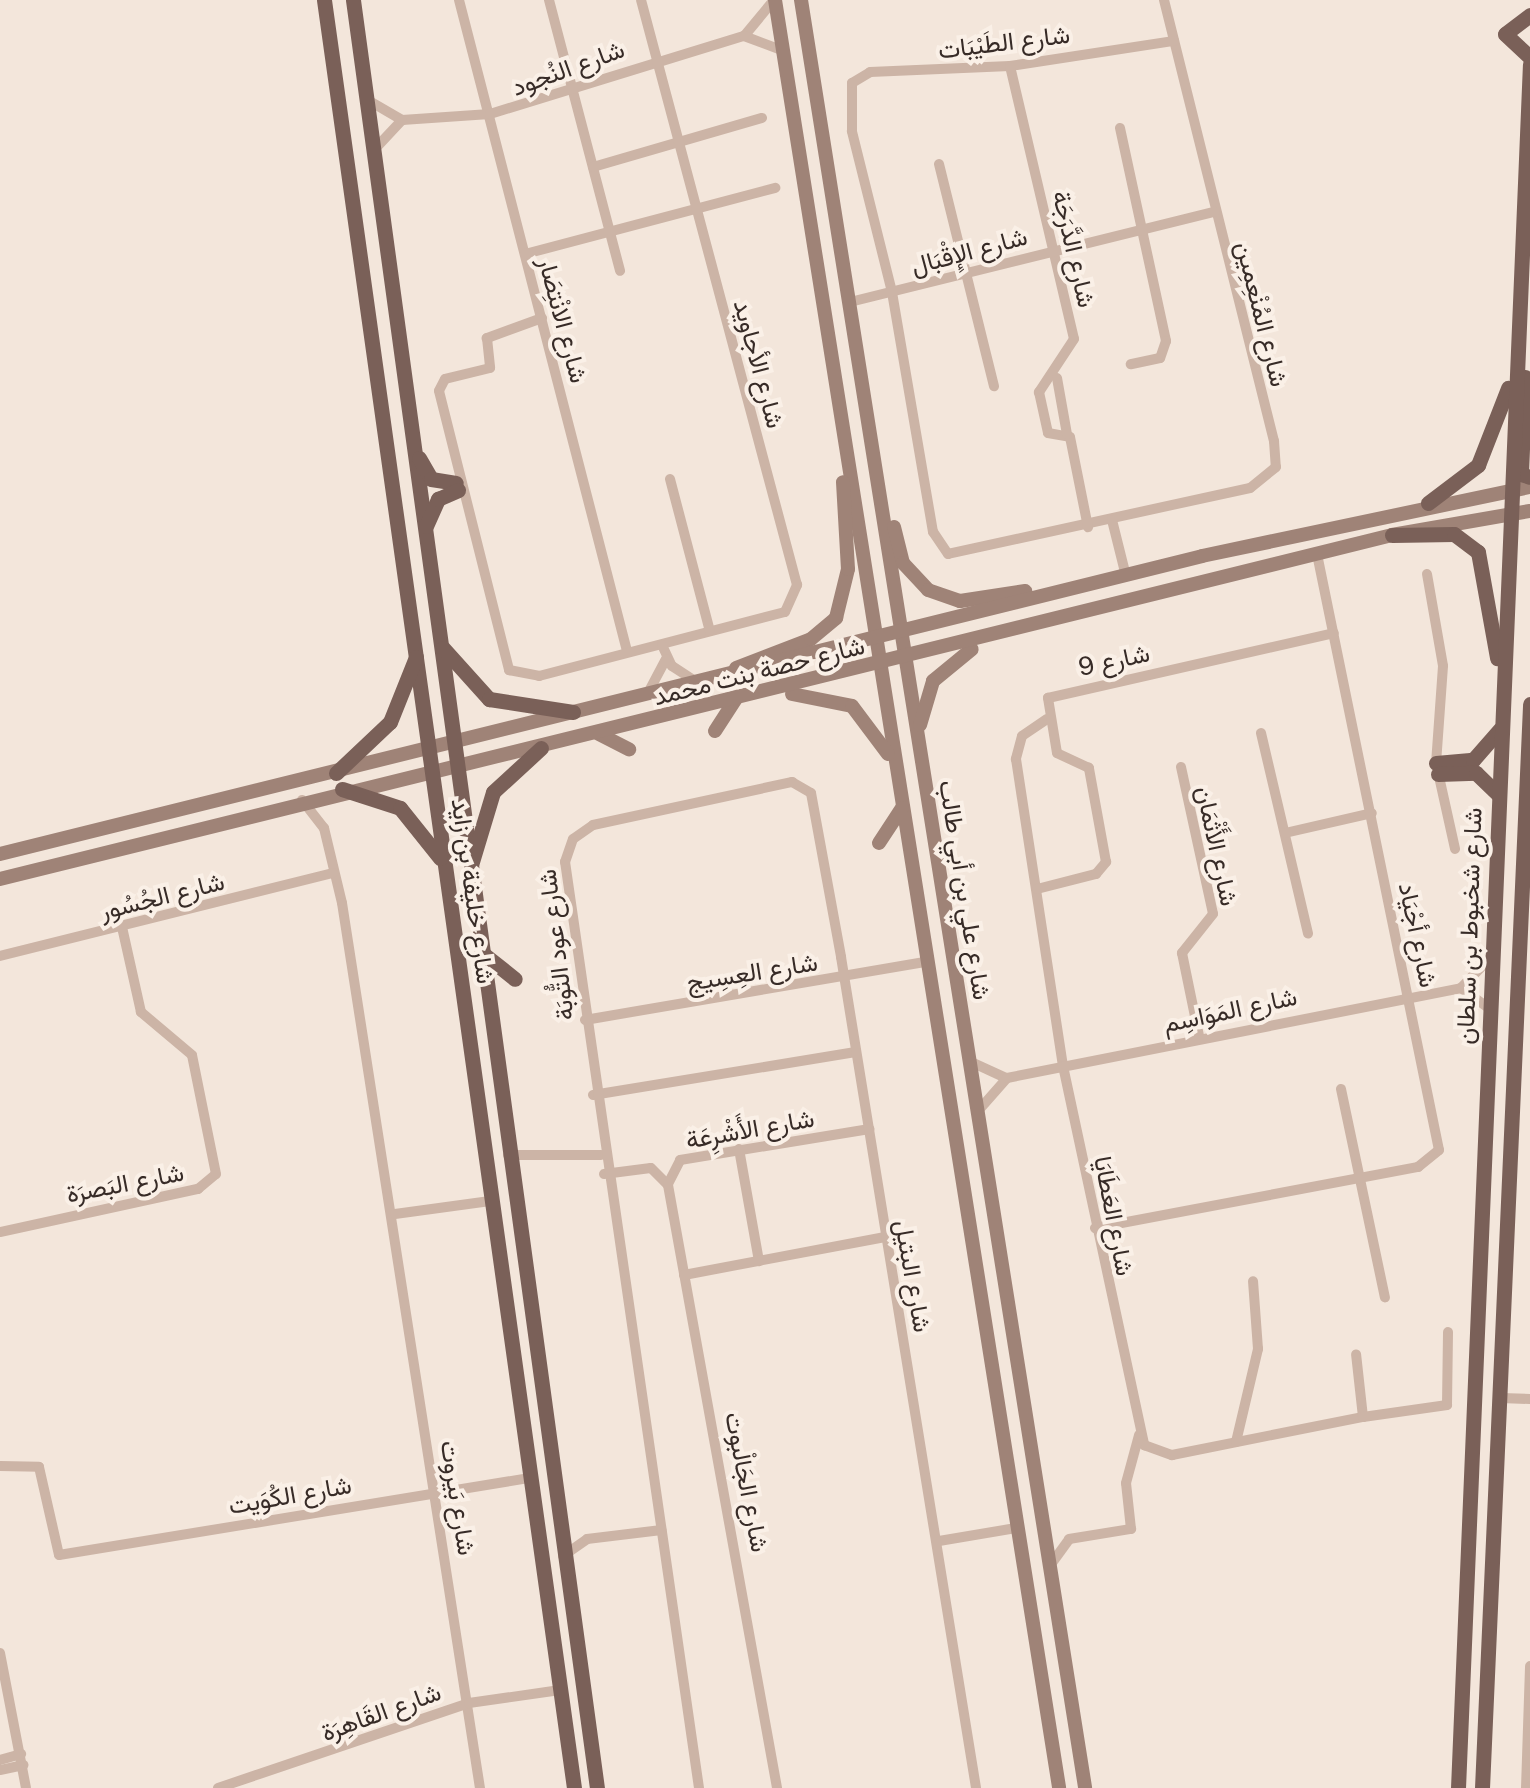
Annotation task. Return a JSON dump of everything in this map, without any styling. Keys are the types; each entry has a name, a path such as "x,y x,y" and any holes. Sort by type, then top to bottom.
{"main road":[{"name":"شارع خليفة بن زايد","path":"324,0 574,1788"},
{"name":"شارع خليفة بن زايد","path":"353,0 415,447 509,1183 597,1788"},
{"name":"شارع علي بن أبي طالب","path":"775,0 1059,1788"},
{"name":"شارع علي بن أبي طالب","path":"801,0 1085,1788"},
{"path":"1530,15 1505,34 1530,61"},
{"name":"شارع شخبوط بن سلطان","path":"1458,1788 1491,1010 1508,488 1530,61"},
{"path":"1520,284 1528,322 1521,474 1530,477"},
{"path":"1428,502 1488,450 1518,350"},
{"path":"415,447 431,479 458,487"},
{"path":"723,676 811,640 836,618 848,569 846,466"},
{"path":"875,467 904,563 928,590 960,601 1050,593"},
{"path":"424,530 438,499 458,487"},
{"name":"شارع حصة بنت محمد","path":"0,854 1428,502 1530,487"},
{"name":"شارع حصة بنت محمد","path":"0,879 342,789 599,734 1392,535 1530,511"},
{"path":"1392,535 1454,534 1478,552 1502,669"},
{"path":"931,825 920,726 933,681 960,652 1028,627"},
{"path":"438,638 465,682 488,700 573,712"},
{"path":"336,773 390,722 417,654"},
{"path":"715,731 737,697 808,691 840,700 874,729 894,766"},
{"name":"شارع شخبوط بن سلطان","path":"1482,1788 1523,989 1530,704"},
{"path":"1437,768 1473,760 1500,729"},
{"path":"599,734 629,750"},
{"path":"468,879 493,792 540,748"},
{"path":"1437,768 1476,772 1498,794"},
{"path":"342,789 412,817 444,864"},
{"path":"879,843 902,808"},
{"path":"481,952 515,979"}],"street":[{"name":"شارع الانْتِصَار","path":"459,0 626,652"},
{"path":"549,0 620,271"},
{"name":"شارع الأجاويد","path":"542,318 487,338 490,368 439,388 458,487 509,670 539,676 784,612 797,584 641,0"},
{"path":"775,0 744,36 784,51"},
{"name":"شارع المُنْعِمِين","path":"850,92 941,550 971,556 1250,488 1276,468 1164,0"},
{"name":"شارع النُجود","path":"402,120 490,114 573,92 657,58 744,36"},
{"name":"شارع الطَيْبَات","path":"850,92 870,72 1010,66 1174,41"},
{"name":"شارع الدَّرَجَة","path":"1010,66 1074,339 1057,378 1039,392 1048,433 1067,434 1088,526"},
{"path":"366,98 402,120 372,154"},
{"path":"593,167 762,118"},
{"path":"1120,128 1137,230 1166,341 1160,358 1130,364"},
{"path":"939,164 994,386"},
{"path":"525,254 775,188"},
{"name":"شارع الإِقْبَال","path":"850,302 1216,212"},
{"path":"1057,378 1067,434"},
{"path":"670,479 710,631"},
{"path":"1112,520 1126,576"},
{"name":"شارع أجْيَاد","path":"1095,1228 1418,1167 1439,1150 1317,554"},
{"path":"1427,574 1444,679 1437,768 1455,850"},
{"name":"شارع 9","path":"1047,719 1046,701 1061,692 1334,634"},
{"path":"662,645 666,658 696,682"},
{"path":"646,694 666,658"},
{"path":"1037,890 1106,862 1089,768 1057,752 1047,719"},
{"name":"شارع العَطَايَا","path":"1047,719 1016,750 1064,1066 1139,1435"},
{"path":"1261,732 1308,934"},
{"name":"شارع الأَثْمَان","path":"1181,767 1213,914 1182,953 1200,1036"},
{"name":"شارع البتيل","path":"792,782 811,793 939,1541 976,1788"},
{"name":"شارع عود التُّوبَة","path":"699,1788 601,1155 565,871 574,839 592,826 792,782"},
{"name":"شارع بَيروت","path":"302,800 320,820 333,873 395,1214 480,1788"},
{"path":"1285,833 1372,813"},
{"name":"شارع الجُسُور","path":"0,956 333,873"},
{"name":"شارع البَصرَة","path":"0,1232 198,1189 216,1174 192,1055 141,1012 122,926"},
{"path":"1491,1010 1461,988 1493,953"},
{"name":"شارع العِسِيج","path":"585,1020 926,962"},
{"name":"شارع المَوَاسِم","path":"1008,1078 1410,994 1461,988"},
{"path":"593,1096 856,1052"},
{"path":"969,1062 1008,1078 976,1117"},
{"path":"1342,1089 1384,1297"},
{"name":"شارع الأَشْرِعَة","path":"604,1174 650,1168 668,1185 680,1160 869,1130"},
{"path":"739,1149 759,1261"},
{"path":"506,1154 544,1162 601,1155"},
{"path":"509,1183 544,1162"},
{"name":"شارع الجَالْبوت","path":"668,1185 778,1788"},
{"path":"395,1214 490,1201"},
{"path":"684,1275 886,1237"},
{"path":"1236,1442 1258,1350 1253,1281"},
{"path":"1048,1568 1069,1539 1131,1529 1126,1482 1139,1435 1164,1456 1447,1404 1448,1332"},
{"path":"1356,1354 1363,1417"},
{"path":"1501,1398 1530,1399"},
{"name":"شارع الكُوَيت","path":"0,1466 39,1467 58,1555 436,1490 530,1478"},
{"path":"558,1524 587,1540"},
{"path":"939,1541 1016,1528"},
{"path":"562,1556 587,1540 661,1530"},
{"path":"0,1652 26,1788"},
{"path":"1526,1788 1530,1666"},
{"name":"شارع القَاهِرَة","path":"218,1788 469,1703 560,1690"},
{"path":"0,1760 22,1760"},
{"path":"0,1770 22,1760"}]}
